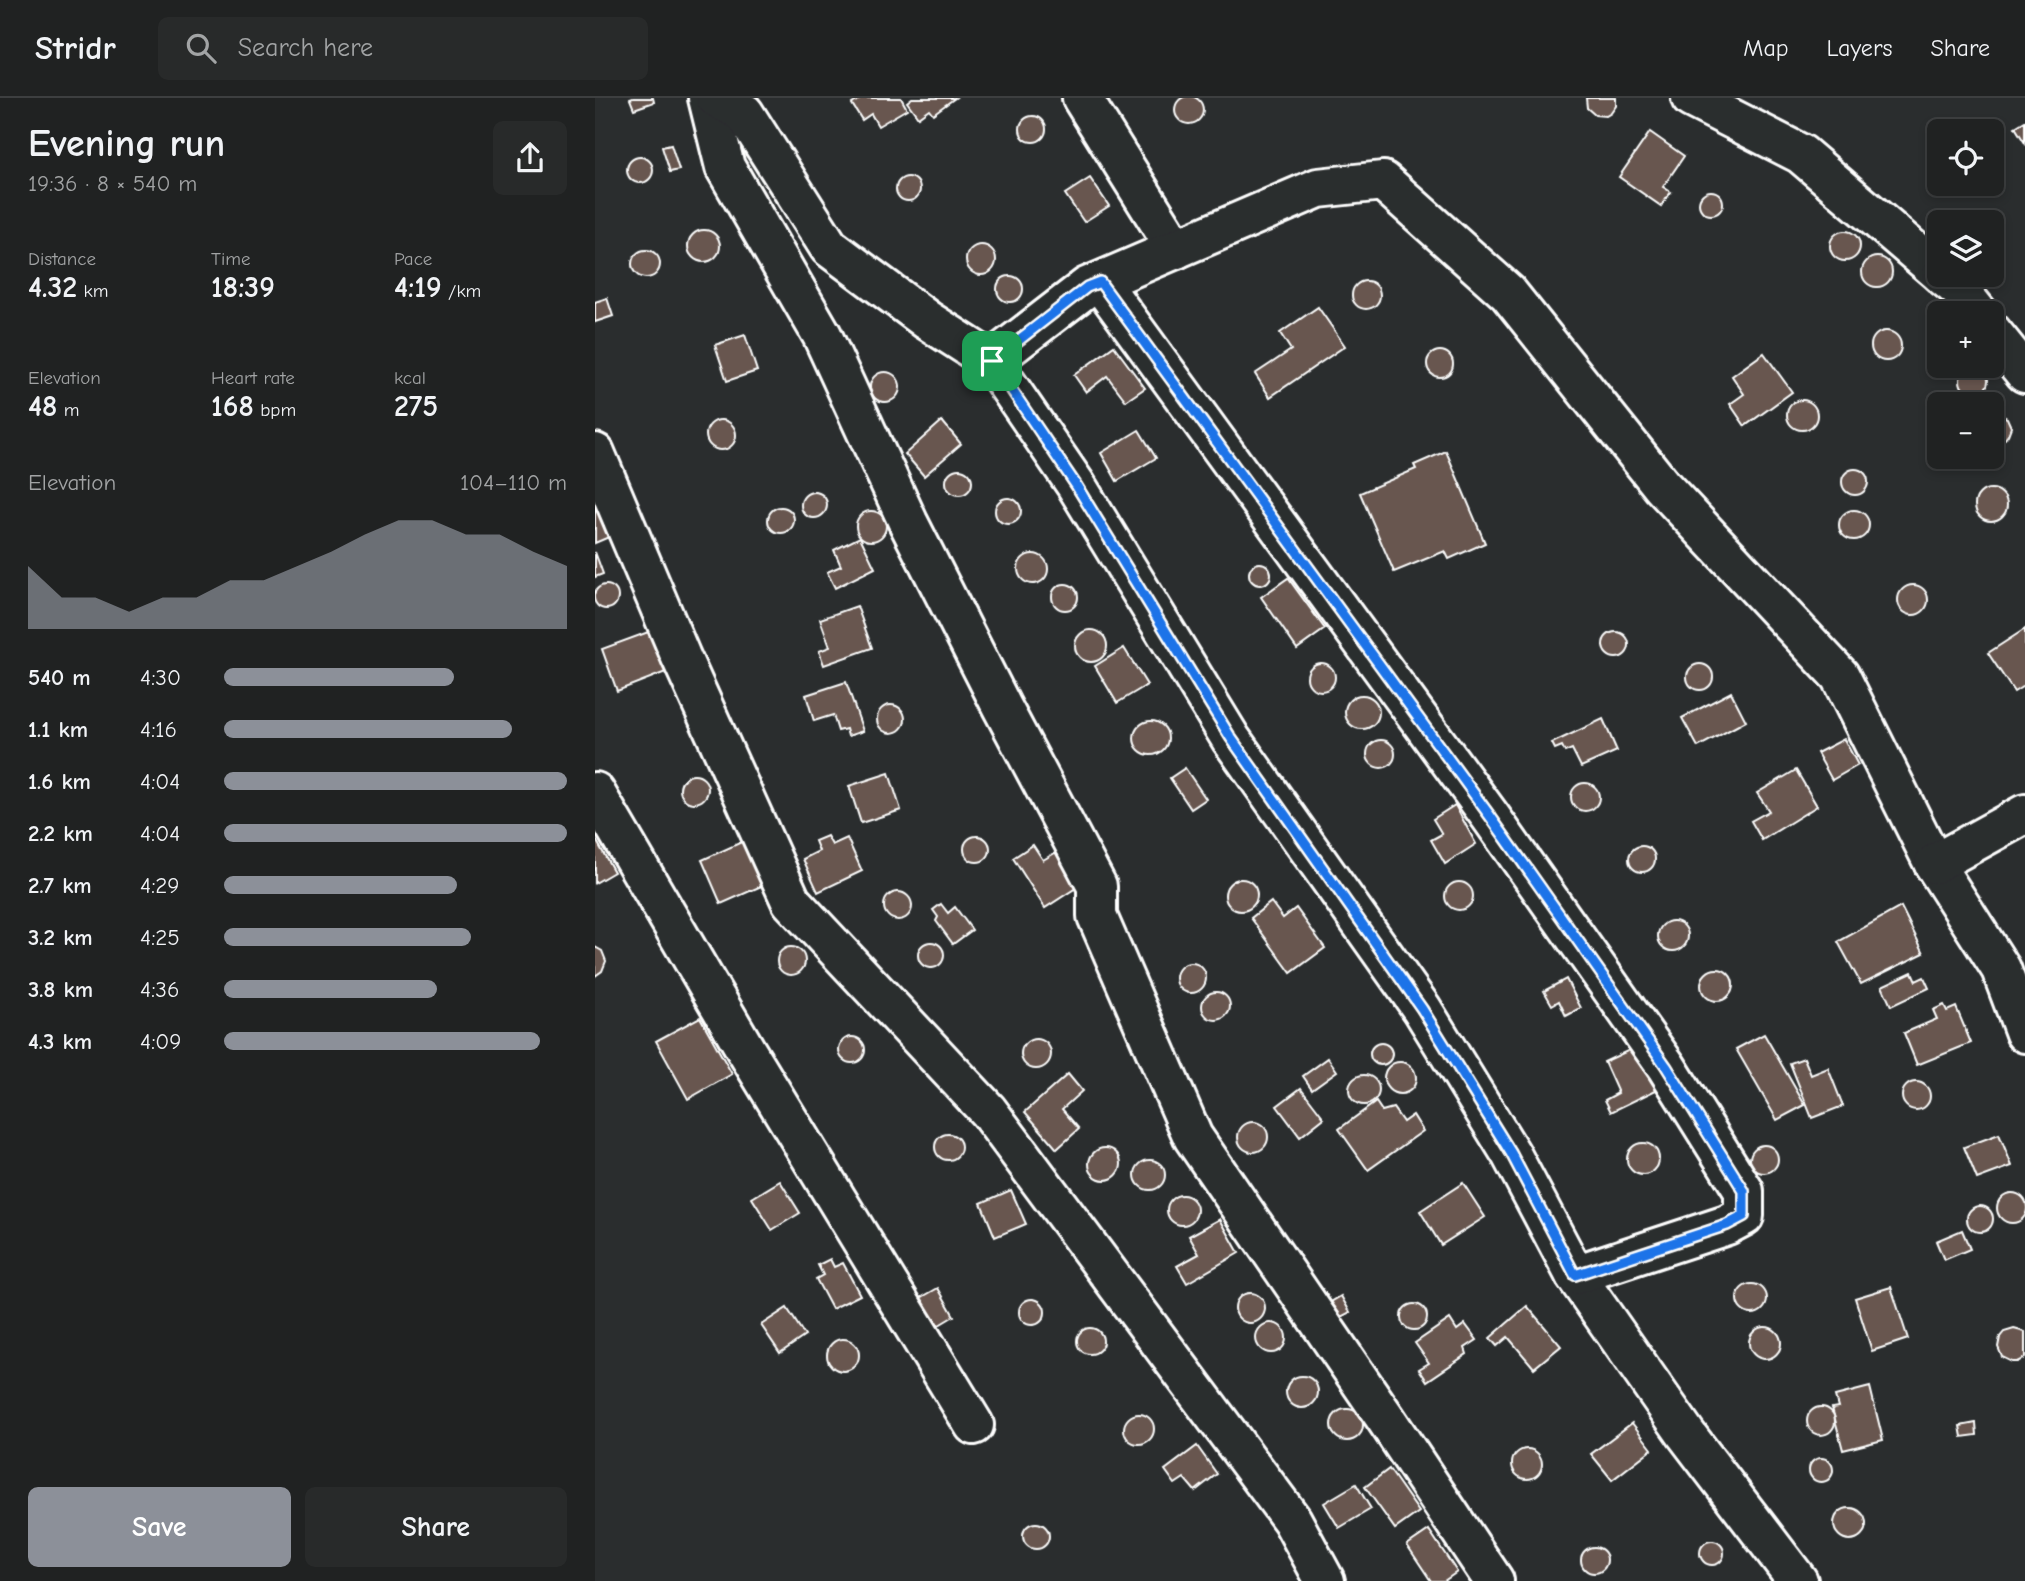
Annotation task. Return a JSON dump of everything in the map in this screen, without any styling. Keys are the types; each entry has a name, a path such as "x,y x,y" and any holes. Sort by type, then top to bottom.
{"street":[{"path":"708,98 725,167 822,335 908,522 1097,886 1097,916 1193,1137 1494,1581"},
{"path":"716,98 744,113 829,247 927,320 992,361 1076,485 1231,738 1422,1009 1511,1153 1575,1275 1686,1434 1798,1581"},
{"path":"1082,98 1176,249"},
{"path":"1692,98 1801,154 1927,261"},
{"path":"992,361 1087,287 1318,188 1383,181 1509,293 1663,486 1840,676 1934,864 2001,969 2025,1033"},
{"path":"1100,282 1490,816 1666,1066 1744,1191 1744,1216 1727,1225 1575,1275"},
{"path":"1957,287 1968,301"},
{"path":"2004,347 2025,373"},
{"path":"595,453 681,657 791,901 988,1111 1292,1520 1325,1581"},
{"path":"595,792 747,1052 974,1425"},
{"path":"1934,864 2025,814"}],"building":[{"path":"1189,96 1199,100 1203,110 1199,120 1189,124 1179,120 1175,110 1179,100"},
{"path":"653,98 654,102 634,109 630,99"},
{"path":"862,98 901,98 907,109 878,126 871,114 862,120 852,104"},
{"path":"912,98 955,98 933,114 929,109 918,117 907,102"},
{"path":"1586,98 1616,98 1616,106 1606,116 1595,115 1587,108"},
{"path":"1033,116 1042,120 1046,129 1042,138 1033,142 1024,138 1020,129 1024,120"},
{"path":"2025,121 2025,143 2015,127"},
{"path":"1650,132 1684,156 1663,187 1671,192 1661,206 1619,177"},
{"path":"671,145 679,170 670,172 662,147"},
{"path":"640,157 649,161 653,170 649,179 640,183 631,179 627,170 631,161"},
{"path":"908,177 917,180 920,189 917,198 908,201 899,198 896,189 899,180"},
{"path":"1090,178 1109,206 1084,222 1065,194"},
{"path":"1706,191 1716,191 1723,198 1723,208 1716,215 1706,215 1699,208 1699,198"},
{"path":"704,230 715,235 720,246 715,257 704,262 693,257 688,246 693,235"},
{"path":"1845,231 1856,235 1860,246 1856,257 1845,261 1834,257 1830,246 1834,235"},
{"path":"981,245 992,249 996,260 992,271 981,275 970,271 966,260 970,249"},
{"path":"646,250 656,254 660,264 656,274 646,278 636,274 632,264 636,254"},
{"path":"1877,257 1888,261 1892,272 1888,283 1877,287 1866,283 1862,272 1866,261"},
{"path":"1010,276 1019,280 1023,289 1019,298 1010,302 1001,298 997,289 1001,280"},
{"path":"1366,281 1376,285 1380,295 1376,305 1366,309 1356,305 1352,295 1356,285"},
{"path":"607,298 613,316 595,322 595,302"},
{"path":"1318,307 1345,346 1270,397 1255,374 1291,350 1280,333"},
{"path":"1886,331 1892,332 1900,340 1900,352 1892,360 1886,361 1880,360 1872,352 1871,346 1872,340 1880,332"},
{"path":"745,335 757,371 727,381 715,345"},
{"path":"1114,346 1145,388 1126,401 1107,376 1086,392 1074,375"},
{"path":"1440,351 1449,355 1453,364 1449,373 1440,377 1431,373 1427,364 1431,355"},
{"path":"1764,353 1792,392 1745,426 1730,404 1744,394 1732,376"},
{"path":"885,372 896,376 900,387 896,398 885,402 874,398 870,387 874,376"},
{"path":"1960,378 1988,378 1987,385 1981,392 1967,392 1960,380"},
{"path":"1802,400 1813,404 1817,415 1813,426 1802,430 1791,426 1787,415 1791,404"},
{"path":"2004,416 2011,427 2004,439"},
{"path":"721,420 732,424 736,435 732,446 721,450 710,446 706,435 710,424"},
{"path":"942,421 961,444 924,476 905,454"},
{"path":"1139,430 1156,458 1117,481 1101,453"},
{"path":"1446,451 1485,543 1449,559 1445,551 1394,572 1360,493 1416,469 1414,465"},
{"path":"959,469 968,473 972,482 968,491 959,495 950,491 946,482 950,473"},
{"path":"1855,469 1864,473 1868,482 1864,491 1855,495 1846,491 1842,482 1846,473"},
{"path":"595,480 616,534 595,543"},
{"path":"1991,489 2002,494 2007,505 2002,516 1991,521 1980,516 1975,505 1980,494"},
{"path":"814,492 823,496 827,505 823,514 814,518 805,514 801,505 805,496"},
{"path":"1008,498 1017,502 1021,511 1017,520 1008,524 999,520 995,511 999,502"},
{"path":"781,507 790,511 794,520 790,529 781,533 772,529 768,520 772,511"},
{"path":"1854,510 1865,514 1869,525 1865,536 1854,540 1843,536 1839,525 1843,514"},
{"path":"871,511 877,512 885,520 885,532 877,540 871,541 865,540 857,532 856,526 857,520 865,512"},
{"path":"860,537 875,568 835,588 827,572 841,566 834,550"},
{"path":"595,552 603,574 595,577"},
{"path":"1033,554 1039,555 1047,563 1047,575 1039,583 1033,584 1027,583 1019,575 1018,569 1019,563 1027,555"},
{"path":"1260,563 1268,566 1271,574 1268,582 1260,585 1252,582 1249,574 1252,566"},
{"path":"1288,578 1325,629 1297,649 1261,597"},
{"path":"1065,584 1074,588 1078,597 1074,606 1065,610 1056,606 1052,597 1056,588"},
{"path":"1913,585 1924,589 1928,600 1924,611 1913,615 1902,611 1898,600 1902,589"},
{"path":"611,586 617,592 615,606 606,609 597,606 597,588"},
{"path":"857,606 872,648 824,665 819,651 830,647 820,619"},
{"path":"2025,629 2025,685 2014,692 1988,653"},
{"path":"1091,630 1102,635 1107,646 1102,657 1091,662 1080,657 1075,646 1080,635"},
{"path":"651,631 666,672 617,691 602,649"},
{"path":"1616,632 1625,636 1629,645 1625,654 1616,658 1607,654 1603,645 1607,636"},
{"path":"1124,648 1147,685 1117,703 1095,666"},
{"path":"1321,663 1331,667 1335,677 1331,687 1321,691 1311,687 1307,677 1311,667"},
{"path":"1700,664 1709,668 1713,677 1709,686 1700,690 1691,686 1687,677 1691,668"},
{"path":"846,682 863,731 848,736 846,729 838,731 833,715 814,721 806,695"},
{"path":"1731,692 1746,721 1698,747 1682,718"},
{"path":"1362,695 1374,700 1379,712 1374,724 1362,729 1350,724 1345,712 1350,700"},
{"path":"891,705 901,709 905,719 901,729 891,733 881,729 877,719 881,709"},
{"path":"1603,719 1617,751 1581,767 1572,749 1565,752 1562,746 1555,749 1552,743"},
{"path":"1151,721 1163,726 1168,738 1163,750 1151,755 1139,750 1134,738 1139,726"},
{"path":"1844,739 1858,765 1832,780 1817,753"},
{"path":"1381,740 1391,744 1395,754 1391,764 1381,768 1371,764 1367,754 1371,744"},
{"path":"1185,768 1206,799 1191,809 1170,778"},
{"path":"1796,770 1817,806 1762,840 1751,821 1769,811 1757,793"},
{"path":"889,773 901,810 861,823 849,786"},
{"path":"694,775 704,779 708,789 704,799 694,803 684,799 680,789 684,779"},
{"path":"1585,783 1595,787 1599,797 1595,807 1585,811 1575,807 1571,797 1575,787"},
{"path":"1455,805 1476,844 1445,864 1431,840 1442,834 1433,819"},
{"path":"827,836 832,845 847,838 862,871 818,892 803,859 819,851 815,841"},
{"path":"977,836 986,840 990,849 986,858 977,862 968,858 964,849 968,840"},
{"path":"595,838 614,872 595,883"},
{"path":"746,840 766,884 721,904 702,860"},
{"path":"1033,845 1043,860 1060,850 1082,884 1045,908 1013,858"},
{"path":"1642,846 1651,850 1655,859 1651,868 1642,872 1633,868 1629,859 1633,850"},
{"path":"1241,879 1252,884 1257,895 1252,906 1241,911 1230,906 1225,895 1230,884"},
{"path":"1459,882 1469,886 1473,896 1469,906 1459,910 1449,906 1445,896 1449,886"},
{"path":"898,892 908,896 912,906 908,916 898,920 888,916 884,906 888,896"},
{"path":"1271,902 1283,918 1296,908 1325,948 1291,973 1251,918"},
{"path":"941,904 948,913 955,907 972,930 953,944 936,921 938,917 933,910"},
{"path":"1901,907 1924,953 1861,984 1838,942"},
{"path":"1673,921 1679,922 1687,930 1687,942 1679,950 1673,951 1667,950 1659,942 1658,936 1659,930 1667,922"},
{"path":"931,942 940,946 944,955 940,964 931,968 922,964 918,955 922,946"},
{"path":"595,947 602,951 606,961 602,971 595,976"},
{"path":"791,947 801,951 805,961 801,971 791,975 781,971 777,961 781,951"},
{"path":"1191,963 1202,967 1206,978 1202,989 1191,993 1180,989 1176,978 1180,967"},
{"path":"1717,969 1728,974 1733,985 1728,996 1717,1001 1706,996 1701,985 1706,974"},
{"path":"1912,972 1916,981 1924,977 1929,988 1891,1006 1882,986"},
{"path":"1566,979 1581,1008 1566,1016 1559,1001 1552,1005 1544,991"},
{"path":"1216,992 1226,996 1230,1006 1226,1016 1216,1020 1206,1016 1202,1006 1206,996"},
{"path":"1944,1005 1947,1011 1956,1007 1971,1043 1917,1065 1904,1033 1937,1019 1933,1010"},
{"path":"700,1017 732,1074 688,1099 656,1041"},
{"path":"1764,1034 1805,1105 1777,1120 1736,1049"},
{"path":"852,1037 861,1041 865,1050 861,1059 852,1063 843,1059 839,1050 843,1041"},
{"path":"1036,1039 1047,1043 1051,1054 1047,1065 1036,1069 1025,1065 1021,1054 1025,1043"},
{"path":"1381,1043 1389,1046 1392,1054 1389,1062 1381,1065 1373,1062 1370,1054 1373,1046"},
{"path":"1640,1045 1660,1088 1611,1112 1605,1100 1618,1093 1604,1062"},
{"path":"1328,1058 1337,1071 1312,1089 1303,1076"},
{"path":"1804,1058 1811,1075 1828,1068 1843,1106 1812,1118 1790,1063"},
{"path":"1400,1062 1411,1067 1416,1078 1411,1089 1400,1094 1389,1089 1384,1078 1389,1067"},
{"path":"1068,1074 1082,1091 1062,1109 1079,1129 1057,1149 1025,1112"},
{"path":"1364,1075 1374,1080 1379,1090 1374,1100 1364,1105 1354,1100 1349,1090 1354,1080"},
{"path":"1916,1082 1926,1086 1930,1096 1926,1106 1916,1110 1906,1106 1902,1096 1906,1086"},
{"path":"1301,1088 1324,1118 1300,1137 1277,1106"},
{"path":"1376,1102 1382,1111 1393,1108 1403,1122 1413,1115 1423,1131 1368,1170 1339,1129"},
{"path":"1253,1122 1264,1126 1268,1137 1264,1148 1253,1152 1242,1148 1238,1137 1242,1126"},
{"path":"948,1134 957,1138 961,1147 957,1156 948,1160 939,1156 935,1147 939,1138"},
{"path":"1999,1134 2012,1166 1977,1179 1964,1147"},
{"path":"1643,1143 1655,1147 1659,1159 1655,1171 1643,1175 1631,1171 1627,1159 1631,1147"},
{"path":"1764,1145 1774,1149 1778,1159 1774,1169 1764,1173 1754,1169 1750,1159 1754,1149"},
{"path":"1105,1148 1116,1153 1121,1164 1116,1175 1105,1180 1094,1175 1089,1164 1094,1153"},
{"path":"1150,1160 1156,1161 1164,1169 1164,1181 1156,1189 1150,1190 1144,1189 1136,1181 1135,1175 1136,1169 1144,1161"},
{"path":"780,1181 800,1213 772,1230 752,1198"},
{"path":"1463,1183 1485,1217 1441,1245 1420,1211"},
{"path":"1011,1190 1026,1224 995,1237 981,1203"},
{"path":"2012,1193 2023,1197 2026,1214 2023,1219 2012,1223 2001,1219 1997,1208 2001,1197"},
{"path":"1182,1195 1193,1199 1197,1210 1193,1221 1182,1225 1171,1221 1167,1210 1171,1199"},
{"path":"1980,1206 1989,1210 1993,1219 1989,1228 1980,1232 1971,1228 1967,1219 1971,1210"},
{"path":"1220,1219 1239,1253 1187,1283 1177,1266 1199,1254 1189,1236"},
{"path":"1962,1230 1970,1249 1944,1260 1936,1241"},
{"path":"830,1259 834,1267 843,1263 860,1295 832,1309 816,1279 823,1275 818,1265"},
{"path":"1752,1284 1763,1288 1767,1299 1763,1310 1752,1314 1741,1310 1737,1299 1741,1288"},
{"path":"1891,1287 1908,1339 1872,1351 1855,1298"},
{"path":"938,1288 954,1316 934,1328 917,1300"},
{"path":"1250,1293 1261,1297 1265,1308 1261,1319 1250,1323 1239,1319 1235,1308 1239,1297"},
{"path":"1341,1296 1350,1312 1341,1317 1345,1324 1332,1331 1319,1309"},
{"path":"1032,1299 1041,1303 1045,1312 1041,1321 1032,1325 1023,1321 1019,1312 1023,1303"},
{"path":"1414,1304 1423,1308 1427,1317 1423,1326 1414,1330 1405,1326 1401,1317 1405,1308"},
{"path":"1527,1306 1561,1346 1534,1368 1508,1337 1497,1346 1490,1338"},
{"path":"787,1308 805,1336 780,1353 761,1325"},
{"path":"1450,1319 1457,1330 1465,1324 1477,1340 1465,1348 1467,1354 1427,1381 1419,1369 1429,1363 1415,1343"},
{"path":"1271,1323 1282,1327 1286,1338 1282,1349 1271,1353 1260,1349 1256,1338 1260,1327"},
{"path":"1765,1327 1776,1332 1781,1343 1776,1354 1765,1359 1754,1354 1749,1343 1754,1332"},
{"path":"1090,1328 1099,1332 1103,1341 1099,1350 1090,1354 1081,1350 1077,1341 1081,1332"},
{"path":"2014,1329 2025,1332 2025,1358 2017,1362 2002,1357 1998,1347 2004,1332"},
{"path":"843,1339 854,1344 859,1355 854,1366 843,1371 832,1366 827,1355 832,1344"},
{"path":"1302,1376 1314,1380 1318,1392 1314,1404 1302,1408 1290,1404 1286,1392 1290,1380"},
{"path":"1870,1387 1883,1440 1843,1450 1832,1408 1838,1407 1835,1396"},
{"path":"1821,1407 1831,1411 1835,1421 1831,1431 1821,1435 1811,1431 1807,1421 1811,1411"},
{"path":"1347,1409 1358,1414 1363,1425 1358,1436 1347,1441 1336,1436 1331,1425 1336,1414"},
{"path":"1139,1414 1145,1415 1153,1423 1153,1435 1145,1443 1139,1444 1133,1443 1125,1435 1124,1429 1125,1423 1133,1415"},
{"path":"1632,1423 1652,1449 1612,1480 1591,1454"},
{"path":"1976,1423 1977,1435 1962,1437 1960,1426"},
{"path":"1197,1446 1217,1474 1195,1491 1184,1478 1175,1484 1165,1470"},
{"path":"1527,1449 1538,1453 1542,1464 1538,1475 1527,1479 1516,1475 1512,1464 1516,1453"},
{"path":"1821,1458 1830,1461 1833,1470 1830,1479 1821,1482 1812,1479 1809,1470 1812,1461"},
{"path":"1389,1469 1419,1512 1395,1529 1365,1487"},
{"path":"1356,1484 1371,1509 1339,1528 1324,1503"},
{"path":"1850,1508 1861,1513 1866,1524 1861,1535 1850,1540 1839,1535 1834,1524 1839,1513"},
{"path":"1036,1523 1045,1527 1049,1536 1045,1545 1036,1549 1027,1545 1023,1536 1027,1527"},
{"path":"1429,1530 1457,1572 1444,1581 1431,1581 1407,1545"},
{"path":"1712,1541 1721,1544 1724,1553 1721,1562 1712,1565 1703,1562 1700,1553 1703,1544"},
{"path":"1594,1547 1603,1551 1607,1560 1603,1569 1594,1573 1585,1569 1581,1560 1585,1551"}],"route":[{"path":"1100,282 1490,816 1666,1066 1744,1191 1744,1216 1727,1225 1575,1275 1511,1153 1422,1009 1231,738 1076,485 992,361 1087,287 1100,282"}]}
